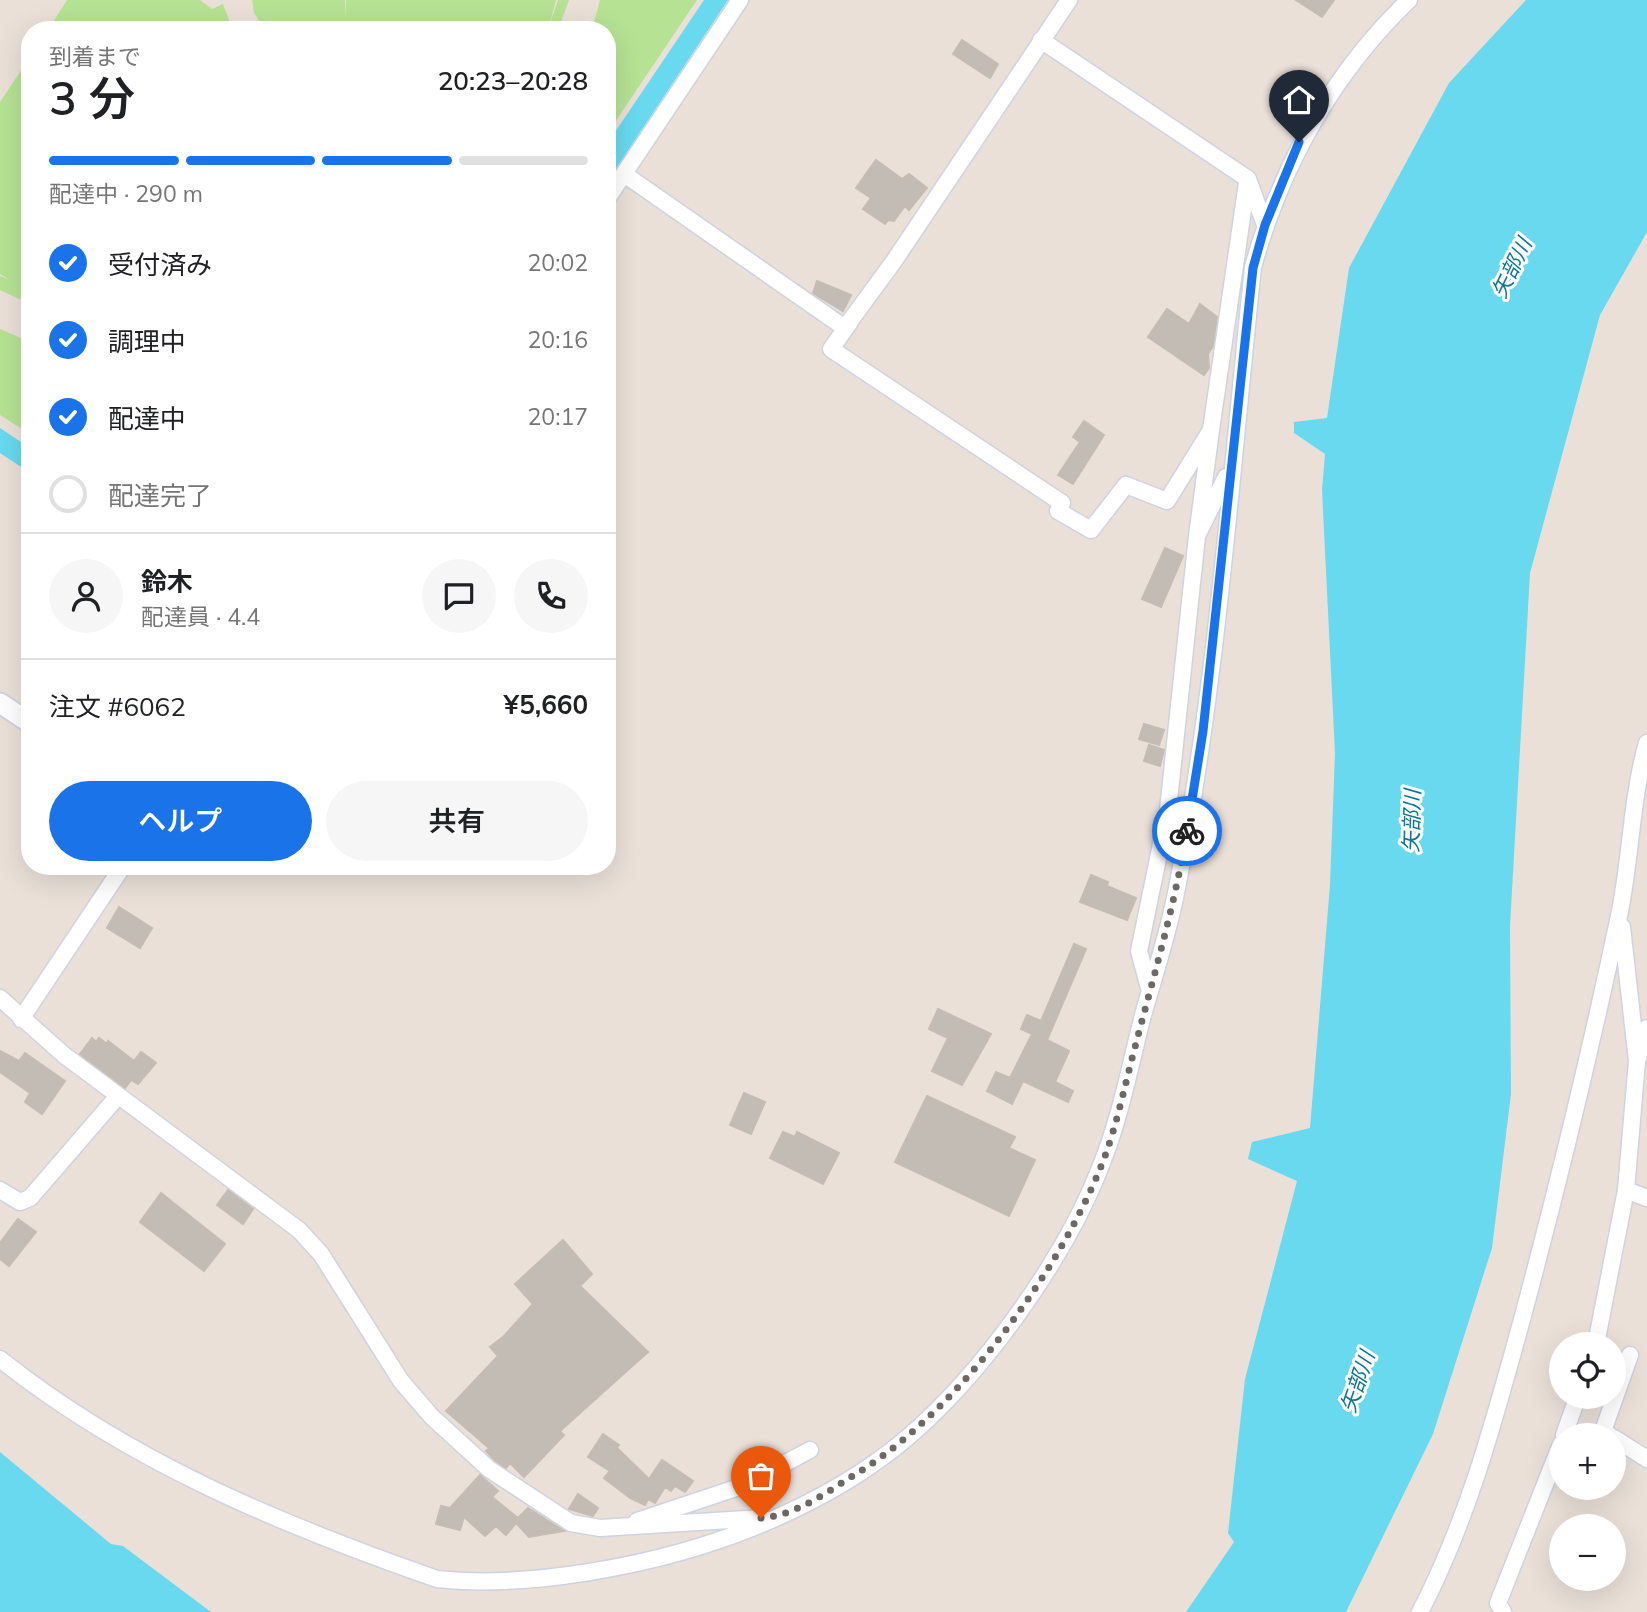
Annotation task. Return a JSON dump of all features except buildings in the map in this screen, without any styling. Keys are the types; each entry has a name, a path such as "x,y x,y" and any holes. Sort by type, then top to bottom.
{"street":[{"path":"616,186 740,0"},
{"path":"1069,0 894,261 831,349 1062,503 1058,511 1091,530 1126,485 1167,501 1211,430"},
{"path":"0,1359 103,1431 191,1480 292,1526 437,1579 458,1581 534,1578 613,1567 699,1548 782,1517 872,1464 908,1437 973,1369 1012,1322 1053,1259 1100,1168 1177,891 1203,731 1253,268 1265,225 1299,142 1355,58 1409,0"},
{"path":"1041,40 1248,179 1265,225"},
{"path":"624,174 845,328 850,322"},
{"path":"1150,990 1139,951 1168,810 1197,536 1248,179"},
{"path":"1197,536 1231,465"},
{"path":"0,703 21,717"},
{"path":"1420,1612 1447,1556 1483,1458 1572,1135 1620,911 1638,783 1647,743"},
{"path":"21,1019 117,875"},
{"path":"1620,911 1642,1065"},
{"path":"0,998 21,1019 118,1096 299,1230 321,1254 401,1381 432,1418 489,1469 537,1497 571,1523 618,1527 782,1517"},
{"path":"1598,1332 1626,1190 1647,1028"},
{"path":"0,1190 20,1202 30,1198 118,1096"},
{"path":"1626,1190 1647,1198"},
{"path":"1606,1423 1629,1355"},
{"path":"1626,1446 1647,1459"},
{"path":"618,1527 742,1486 810,1450"},
{"path":"1496,1609 1549,1474"}],"green space":[{"path":"67,0 200,0 212,9 223,4 229,21 54,21"},
{"path":"252,0 345,0 345,16 346,0 556,0 550,21 259,21 254,13"},
{"path":"558,0 569,0 561,21 551,21"},
{"path":"600,0 697,0 616,121 616,21 594,21"},
{"path":"21,70 21,300 0,290 0,276 9,280 0,274 0,102"},
{"path":"0,329 21,338 21,428 0,415"}],"water":[{"path":"704,0 728,0 616,168 616,131"},
{"name":"矢部川","path":"1526,0 1647,0 1647,232 1600,315 1530,573 1510,926 1511,1094 1492,1248 1433,1434 1346,1612 1186,1612 1234,1542 1228,1533 1245,1379 1297,1181 1248,1159 1252,1142 1310,1128 1330,885 1335,753 1322,490 1325,454 1294,433 1294,422 1327,418 1349,268 1449,83"},
{"path":"0,428 21,442 21,467 0,453"},
{"path":"0,1452 111,1544 123,1546 211,1612 0,1612"}],"way so far":[{"path":"761,1518 782,1517 797,1510 872,1464 908,1437 973,1369 1012,1322 1046,1271 1078,1215 1100,1168 1117,1117 1177,891 1187,831"}],"route":[{"path":"1187,831 1203,731 1253,268 1280,183 1299,142"}]}
